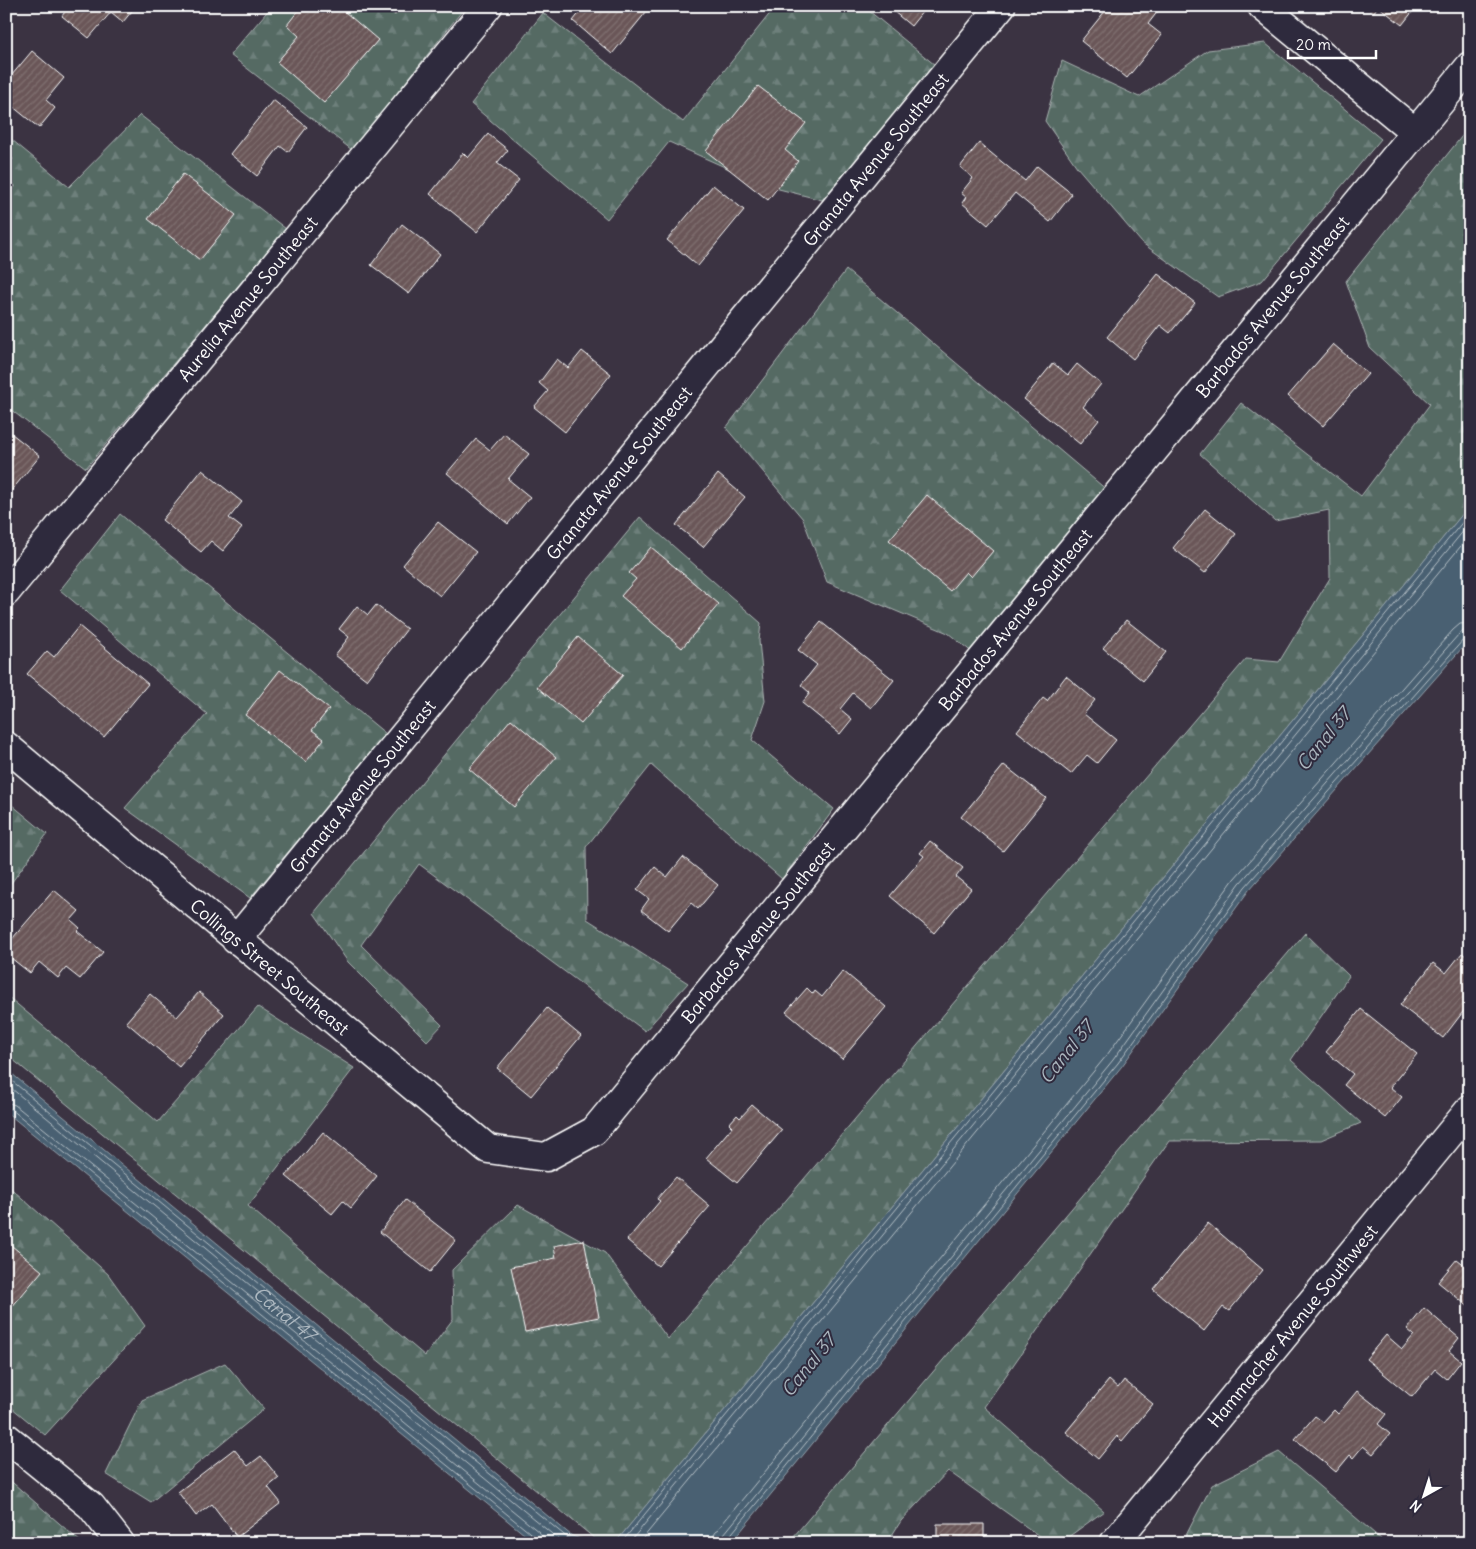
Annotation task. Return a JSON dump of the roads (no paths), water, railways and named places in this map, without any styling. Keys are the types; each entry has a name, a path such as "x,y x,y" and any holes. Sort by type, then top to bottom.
{"street":[{"name":"Aurelia Avenue Southeast","path":"6,592 488,6"},
{"name":"Granata Avenue Southeast","path":"236,940 1001,6"},
{"path":"1262,6 1415,132"},
{"name":"Barbados Avenue Southeast","path":"546,1157 594,1131 1470,66"},
{"name":"Collings Street Southeast","path":"6,746 488,1149 546,1157"},
{"name":"Hammacher Avenue Southwest","path":"1114,1543 1470,1109"},
{"path":"6,1437 91,1506 120,1543"}],"water":[{"name":"Canal 37","path":"1470,505 1470,639 1249,890 1122,1066 731,1543 615,1543"},
{"name":"Canal 47","path":"6,1069 572,1536 593,1543 535,1543 6,1112"}]}
